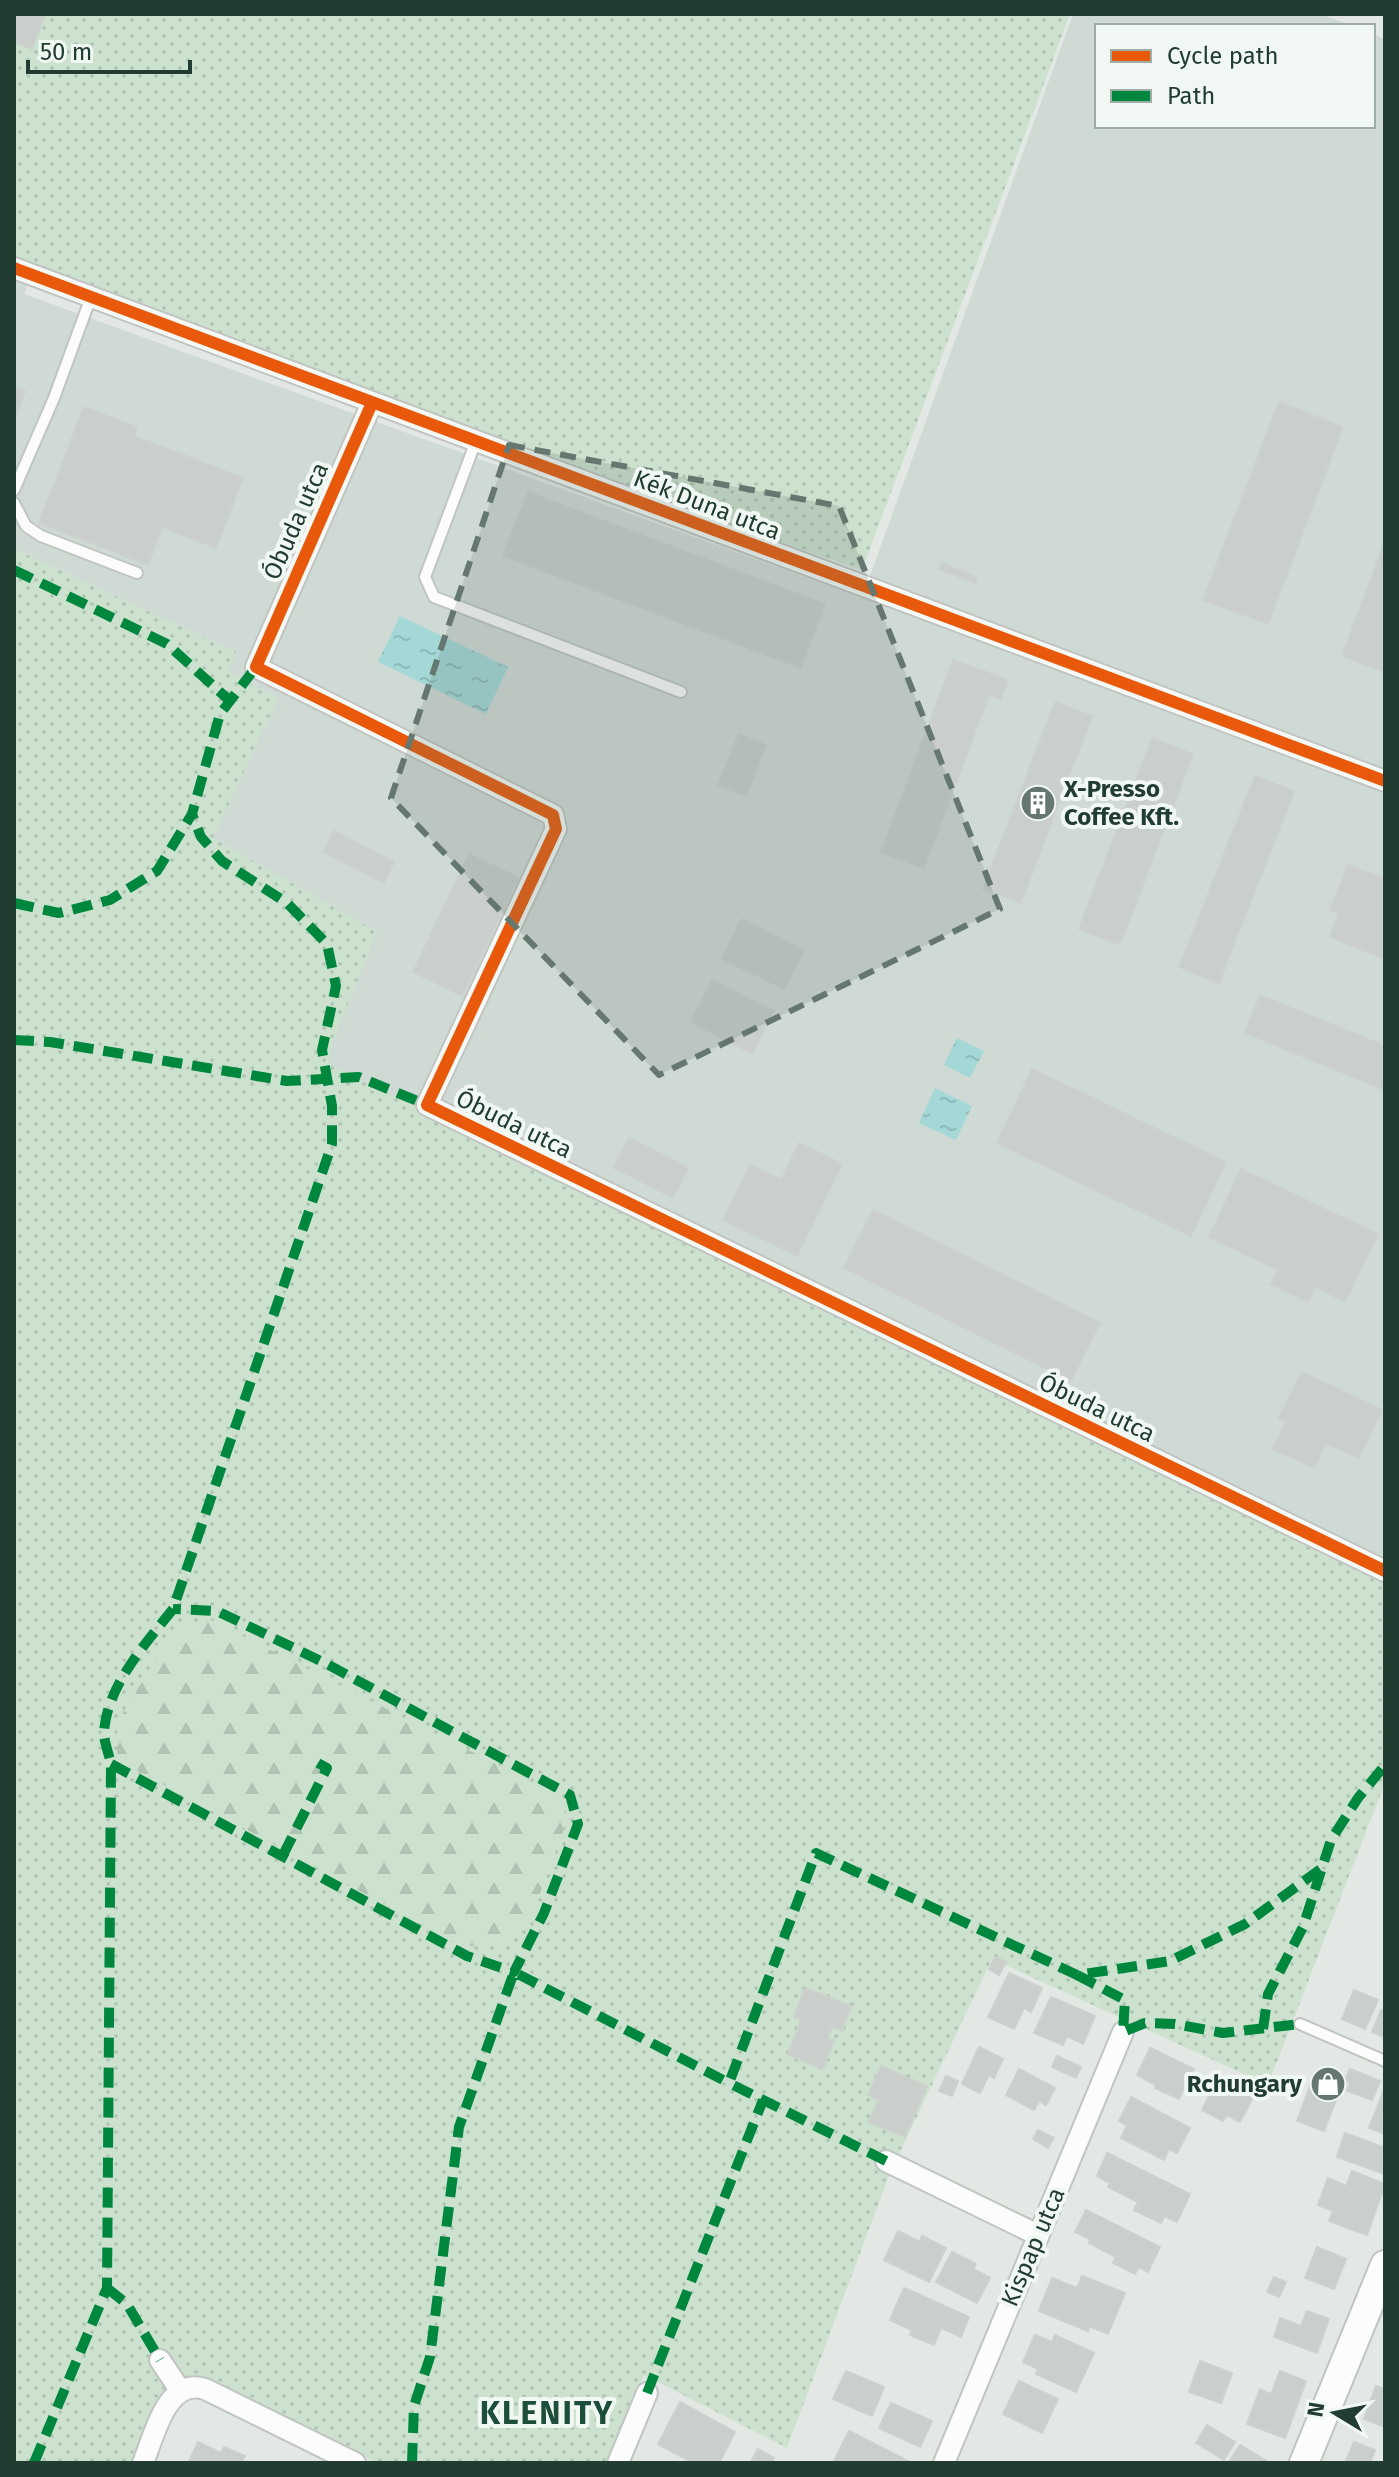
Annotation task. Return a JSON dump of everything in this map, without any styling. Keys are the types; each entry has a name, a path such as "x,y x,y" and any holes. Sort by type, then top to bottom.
{"main road":[{"path":"1304,2463 1385,2265"}],"street":[{"name":"Kék Duna utca","path":"14,268 1385,781"},
{"name":"Óbuda utca","path":"372,403 256,667 553,815 556,829 427,1105 1385,1571"},
{"name":"Kispap utca","path":"944,2463 1123,2032"},
{"path":"886,2161 1038,2235"},
{"path":"160,2360 180,2390"},
{"path":"143,2463 168,2403 180,2390 200,2387 355,2463"},
{"path":"618,2463 647,2393"}],"lane":[{"path":"14,490 54,398 91,297"},
{"path":"476,441 425,577 434,597 681,692"},
{"path":"14,503 26,526 41,536 137,573"},
{"path":"1300,2024 1385,2061"}],"highlighted area":[{"path":"509,445 839,506 1000,909 659,1075 391,798"}],"shaded area":[{"path":"14,14 131,14 24,294 862,598 1073,14 1322,14 1347,24 1095,24 1095,128 1375,128 1375,35 1385,39 1385,1558 1153,1448 320,1068 377,932 212,838 228,671 235,652 14,549"}],"green space":[{"path":"14,14 1070,14 862,570 14,279"},
{"path":"14,549 236,652 228,672 278,699 213,838 377,932 333,1042 328,1063 405,1102 430,1110 1139,1458 1169,1479 1385,1581 1385,1783 1268,2085 992,1959 890,2173 787,2448 644,2375 609,2463 377,2463 198,2378 182,2379 135,2463 14,2463"},
{"path":"211,1620 551,1792 564,1807 566,1823 533,1912 508,1941 463,1947 118,1760 116,1738 121,1716 176,1625"}],"water":[{"path":"400,616 508,667 486,714 378,662"},
{"path":"957,1038 984,1051 970,1078 944,1065"},
{"path":"935,1088 972,1106 956,1140 919,1123"}],"building":[{"path":"14,14 45,14 32,49 14,42"},
{"path":"14,387 25,391 14,421"},
{"path":"1279,402 1343,427 1268,624 1203,600"},
{"path":"84,407 137,427 134,436 243,478 216,548 162,527 148,565 39,523"},
{"path":"528,492 825,604 801,668 503,556"},
{"path":"1385,541 1385,672 1342,656"},
{"path":"942,563 977,577 975,583 939,569"},
{"path":"953,660 1008,680 1001,699 989,695 924,868 881,853"},
{"name":"X-Presso Coffee Kft.","path":"1055,702 1092,716 1021,903 983,889"},
{"path":"739,734 766,745 746,796 718,785"},
{"path":"1152,738 1193,754 1120,945 1079,929"},
{"path":"1255,776 1294,791 1219,983 1179,967"},
{"path":"334,831 394,862 384,883 324,852"},
{"path":"469,854 519,878 462,996 413,972"},
{"path":"1348,865 1385,879 1385,959 1330,937 1339,913 1330,910"},
{"path":"741,919 804,950 784,989 722,959"},
{"path":"712,980 774,1011 752,1054 691,1022"},
{"path":"1260,995 1385,1046 1385,1090 1245,1033"},
{"path":"1032,1069 1226,1162 1191,1236 997,1143"},
{"path":"629,1138 688,1168 673,1198 614,1168"},
{"path":"799,1143 842,1164 797,1256 723,1220 750,1165 781,1180"},
{"path":"1241,1169 1378,1234 1345,1302 1315,1287 1308,1302 1271,1284 1278,1270 1209,1237"},
{"path":"873,1210 1100,1323 1071,1381 844,1268"},
{"path":"1302,1372 1382,1410 1359,1458 1326,1443 1314,1468 1273,1449 1286,1422 1279,1418"},
{"path":"995,1957 1006,1962 999,1975 989,1969"},
{"path":"1009,1973 1042,1988 1031,2012 1024,2008 1014,2029 988,2017"},
{"path":"805,1988 851,2006 842,2031 832,2027 827,2040 834,2040 823,2069 788,2055 801,2019 794,2017"},
{"path":"1354,1990 1378,2000 1365,2029 1342,2019"},
{"path":"1051,1997 1095,2016 1083,2044 1067,2036 1063,2045 1034,2033"},
{"path":"1381,2010 1385,2012 1384,2037 1372,2032"},
{"path":"979,2047 1003,2059 994,2078 989,2075 980,2093 962,2084"},
{"path":"1150,2048 1194,2069 1179,2099 1137,2075"},
{"path":"1057,2056 1081,2067 1076,2078 1052,2067"},
{"path":"881,2066 927,2086 905,2137 869,2122 879,2100 868,2095"},
{"path":"1019,2069 1055,2088 1046,2105 1039,2101 1034,2110 1006,2095"},
{"path":"1350,2069 1380,2081 1372,2100 1347,2091 1350,2082 1345,2080"},
{"path":"1316,2071 1343,2082 1324,2131 1297,2121"},
{"path":"946,2076 958,2081 952,2096 939,2091"},
{"path":"1218,2078 1254,2096 1240,2122 1227,2115 1223,2121 1202,2110"},
{"path":"1385,2087 1385,2134 1369,2128"},
{"path":"1131,2097 1190,2128 1177,2153 1169,2149 1164,2160 1121,2138 1127,2126 1119,2121"},
{"path":"1038,2130 1054,2138 1048,2148 1033,2139"},
{"path":"1345,2133 1385,2148 1385,2174 1337,2157"},
{"path":"1107,2153 1190,2194 1177,2222 1164,2216 1161,2223 1134,2210 1138,2202 1108,2187 1110,2183 1097,2176"},
{"path":"1352,2171 1385,2184 1367,2235 1329,2221 1333,2211 1318,2205 1328,2178 1346,2186"},
{"path":"1086,2210 1160,2247 1148,2272 1139,2267 1135,2274 1113,2263 1116,2257 1075,2232"},
{"path":"898,2231 920,2242 922,2236 946,2248 929,2282 884,2260"},
{"path":"1317,2247 1346,2259 1334,2289 1305,2278"},
{"path":"952,2252 976,2264 973,2269 990,2278 977,2303 936,2282"},
{"path":"1082,2276 1125,2293 1108,2334 1089,2326 1088,2331 1039,2311 1052,2278 1077,2288"},
{"path":"1274,2277 1286,2282 1279,2297 1267,2292"},
{"path":"904,2288 969,2317 961,2337 941,2328 934,2345 910,2335 912,2330 890,2320"},
{"path":"1307,2311 1329,2319 1317,2353 1274,2337 1280,2318 1301,2326"},
{"path":"1035,2335 1052,2342 1055,2335 1094,2353 1076,2392 1036,2374 1038,2369 1023,2362"},
{"path":"1200,2361 1232,2373 1221,2403 1189,2392"},
{"path":"846,2371 884,2387 872,2416 833,2399"},
{"path":"1280,2371 1306,2381 1285,2438 1247,2424 1260,2389 1271,2394"},
{"path":"1019,2381 1058,2399 1042,2433 1003,2414"},
{"path":"1376,2386 1385,2389 1385,2427 1364,2419"},
{"path":"680,2402 735,2432 719,2463 693,2463 658,2444"},
{"path":"891,2403 932,2421 920,2447 879,2428"},
{"path":"1207,2425 1235,2442 1224,2460 1196,2443"},
{"path":"849,2431 908,2461 907,2463 833,2463"},
{"path":"198,2442 221,2453 224,2447 245,2456 241,2463 188,2463"},
{"path":"1354,2442 1375,2450 1370,2463 1345,2463"},
{"path":"1240,2445 1270,2463 1229,2462"},
{"path":"758,2449 774,2458 772,2463 750,2463"}],"marked path":[{"path":"14,570 167,644 230,701"},
{"path":"14,903 59,913 110,900 157,871 192,814 220,714 256,667"},
{"path":"34,2463 107,2288 111,1764 104,1737 106,1716 129,1666 173,1609 332,1144 332,1106 322,1050 336,986 327,944 287,903 222,861 201,837 192,814"},
{"path":"14,1040 50,1042 287,1081 359,1077 427,1105"},
{"path":"111,1764 467,1956 514,1972 544,1913 578,1824 570,1795 325,1663 217,1611 173,1609"},
{"path":"283,1855 327,1768 318,1763"},
{"path":"1263,2029 1268,1994 1303,1927 1331,1840 1358,1798 1385,1765"},
{"path":"886,2161 729,2083 816,1853 1077,1975 1170,1961 1245,1924 1322,1868"},
{"path":"412,2463 414,2406 430,2357 459,2127 514,1972 729,2083"},
{"path":"1077,1975 1125,2000 1123,2032 1145,2023 1175,2024 1223,2033 1300,2024"},
{"path":"647,2393 763,2100"},
{"path":"107,2288 127,2304 160,2360"}],"cycle path":[{"path":"14,268 1385,781"},
{"path":"372,403 256,667 553,815 556,829 427,1105 1385,1571"}],"place":[{"name":"X-Presso Coffee Kft.","path":"1038,803"},
{"name":"Rchungary","path":"1328,2084"}],"district":[{"name":"KLENITY","path":"547,2413"}]}
